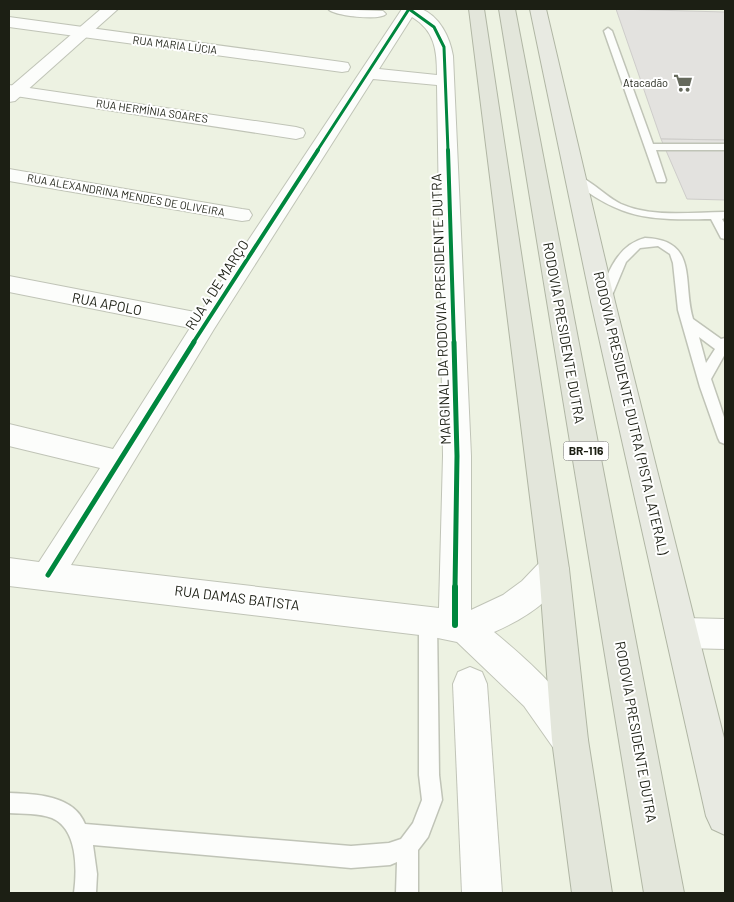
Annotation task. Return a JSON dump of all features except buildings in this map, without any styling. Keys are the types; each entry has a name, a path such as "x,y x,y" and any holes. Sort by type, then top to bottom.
{"highway":[{"path":"476,9 554,569 570,740 592,893"},
{"name":"RODOVIA PRESIDENTE DUTRA","path":"507,9 664,893"},
{"name":"RODOVIA PRESIDENTE DUTRA (PISTA LATERAL)","path":"538,9 603,302 684,633 725,816"}],"street":[{"path":"11,93 110,9"},
{"path":"336,9 378,14"},
{"name":"RUA 4 DE MARÇO","path":"48,575 206,323 409,9"},
{"name":"MARGINAL DA RODOVIA PRESIDENTE DUTRA","path":"409,9 428,19 440,35 444,52 457,456 449,625"},
{"path":"45,42 78,14"},
{"name":"RUA MARIA LÚCIA","path":"9,22 342,68"},
{"path":"368,73 444,81"},
{"name":"RUA HERMÍNIA SOARES","path":"11,93 296,133"},
{"name":"RUA ALEXANDRINA MENDES DE OLIVEIRA","path":"9,174 242,215"},
{"name":"RUA APOLO","path":"9,284 206,323"},
{"path":"9,435 118,461"},
{"path":"449,625 516,606 535,591 554,569"},
{"name":"RUA DAMAS BATISTA","path":"9,572 48,575 449,625"},
{"path":"449,625 521,677 570,740"},
{"path":"684,633 725,634"},
{"path":"470,684 482,893"}],"lane":[{"path":"608,31 661,180"},
{"path":"649,147 725,147"},
{"path":"575,178 601,197 629,211 659,214 720,215 725,233"},
{"path":"603,302 620,260 627,251 647,242 662,243 674,251 678,259 681,296 688,322 704,379 720,412 725,438"},
{"path":"688,322 724,346 704,379"},
{"path":"82,834 351,857 390,854 408,846 421,830 432,800 429,775 449,625"},
{"path":"9,803 30,804 61,811 75,822 82,834 87,881 85,893"},
{"path":"407,893 408,846"}],"cycle path":[{"path":"409,9 423,17 434,27 444,47 445,56 457,456 455,625"},
{"path":"48,575 206,323 409,9"}],"place":[{"name":"Atacadão","path":"683,83"}]}
